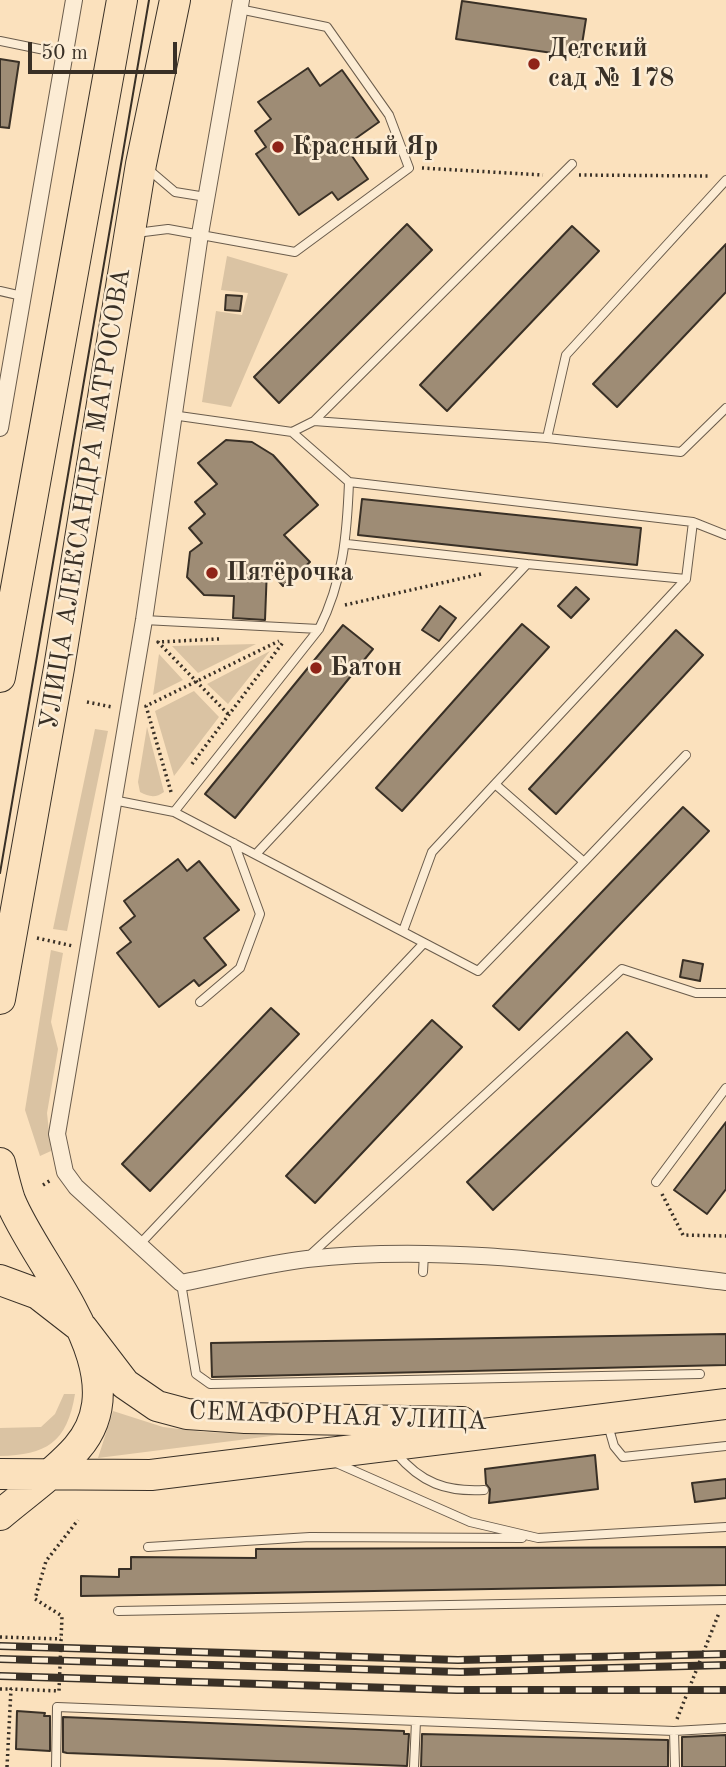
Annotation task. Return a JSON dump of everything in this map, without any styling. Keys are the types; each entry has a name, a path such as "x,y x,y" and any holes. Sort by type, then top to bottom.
{"highway":[{"name":"УЛИЦА АЛЕКСАНДРА МАТРОСОВА","path":"0,677 122,0"},
{"name":"УЛИЦА АЛЕКСАНДРА МАТРОСОВА","path":"0,999 59,668 141,164 175,0"},
{"path":"0,1163 11,1201 83,1329 97,1384 92,1425 79,1447 50,1475 0,1515"},
{"name":"СЕМАФОРНАЯ УЛИЦА","path":"0,1280 38,1294 83,1329 125,1384 157,1406 187,1415 341,1422 557,1423"},
{"name":"СЕМАФОРНАЯ УЛИЦА","path":"0,1474 151,1475 392,1448 557,1423 726,1404"}],"street":[{"path":"0,428 74,0"},
{"path":"240,5 200,234 144,620 57,1134 65,1172 76,1187 181,1283 306,1259 424,1254 546,1261 726,1282"}],"lane":[{"path":"129,234 168,229 295,252 409,168 389,115 327,26 240,5"},
{"path":"0,41 64,54"},
{"path":"141,164 175,192 206,197"},
{"path":"292,432 314,421 572,164"},
{"path":"547,438 566,355 726,180"},
{"path":"0,291 22,296"},
{"path":"314,421 547,438 681,452 726,408"},
{"path":"172,415 292,432 349,482 693,522 726,535"},
{"path":"174,812 319,629 329,608 347,544 349,482"},
{"path":"403,930 432,852 686,579 693,522"},
{"path":"347,544 686,579"},
{"path":"257,853 527,564"},
{"path":"144,620 319,629"},
{"path":"113,800 174,812 257,853 478,971 686,755"},
{"path":"495,784 584,862"},
{"path":"200,1002 240,968 260,914 234,843"},
{"path":"139,1245 424,943"},
{"path":"306,1259 622,969 696,993 726,993"},
{"path":"656,1182 726,1088"},
{"path":"423,1272 424,1254"},
{"path":"181,1283 195,1374 211,1384 700,1374"},
{"path":"606,1418 614,1446 624,1457 726,1446"},
{"path":"392,1448 411,1470 449,1490 484,1490"},
{"path":"318,1456 470,1522 538,1538"},
{"path":"148,1547 310,1537 538,1538 726,1527"},
{"path":"118,1611 724,1600"},
{"path":"57,1767 57,1707 674,1731 726,1728"},
{"path":"414,1767 416,1721"},
{"path":"674,1731 675,1767"}],"path":[{"path":"329,608 488,572"},
{"path":"274,637 287,637"},
{"path":"179,781 171,792 146,706 287,637"},
{"path":"188,770 287,637"},
{"path":"223,639 158,642 229,715"},
{"path":"87,702 112,707"},
{"path":"37,938 75,946"},
{"path":"656,1182 682,1235 726,1236"},
{"path":"0,1689 60,1691 62,1616 36,1599 46,1561 78,1520"},
{"path":"674,1731 680,1707 700,1666 700,1655 712,1634 724,1600"},
{"path":"0,1637 61,1639"},
{"path":"7,1767 11,1689"}],"shaded area":[{"path":"227,256 288,274 231,407 202,402 216,311 242,315 248,293 221,290"},
{"path":"256,644 198,673 172,646"},
{"path":"270,651 228,704 207,684"},
{"path":"159,654 183,680 153,695"},
{"path":"194,691 219,717 174,776 155,711"},
{"path":"147,727 164,792 155,796 140,792 138,782"},
{"path":"95,729 108,731 67,931 53,929"},
{"path":"51,950 63,953 51,1022 58,1049 47,1113 51,1151 40,1156 25,1110"},
{"path":"64,1394 75,1394 66,1424 52,1443 30,1453 0,1456 0,1428 41,1427 55,1414"},
{"path":"113,1411 163,1427 204,1432 279,1435 98,1458"}],"building":[{"path":"462,1 586,19 580,57 456,39"},
{"path":"0,59 19,62 9,128 0,127"},
{"path":"308,68 320,86 342,70 379,122 345,146 368,179 338,200 332,192 299,215 256,154 266,147 255,131 271,119 258,102"},
{"path":"407,224 432,250 279,403 254,377"},
{"path":"572,226 599,251 447,411 420,385"},
{"path":"726,244 726,292 617,407 593,384"},
{"path":"226,295 242,296 240,311 225,310"},
{"path":"226,440 252,442 273,455 318,505 284,535 310,562 283,586 267,568 265,620 233,618 234,596 204,595 187,577 190,552 202,543 189,528 205,514 195,502 217,484 198,463"},
{"path":"362,499 641,528 637,565 358,535"},
{"path":"576,587 589,599 571,618 558,606"},
{"path":"440,606 456,618 439,641 422,630"},
{"path":"522,624 549,647 402,811 376,788"},
{"path":"343,625 373,649 235,818 205,794"},
{"path":"676,630 703,655 556,814 529,789"},
{"path":"683,807 709,831 519,1030 493,1006"},
{"path":"178,859 187,871 199,861 239,910 204,938 226,965 199,986 194,980 159,1007 117,953 131,942 120,928 135,916 124,901"},
{"path":"683,960 703,964 700,981 680,977"},
{"path":"271,1008 299,1034 150,1191 122,1164"},
{"path":"432,1020 462,1047 315,1203 286,1176"},
{"path":"627,1032 652,1059 493,1210 467,1182"},
{"path":"726,1122 726,1189 707,1214 674,1190"},
{"path":"726,1334 726,1365 212,1377 211,1343"},
{"path":"595,1455 598,1489 489,1503 490,1489 486,1484 485,1469"},
{"path":"726,1479 726,1498 695,1502 692,1483"},
{"path":"726,1547 726,1585 81,1596 81,1576 119,1577 119,1569 131,1569 131,1557 256,1558 256,1549"},
{"path":"17,1711 45,1713 44,1716 50,1716 50,1751 16,1749"},
{"path":"63,1717 404,1731 404,1734 409,1734 407,1766 67,1753 63,1752"},
{"path":"422,1734 668,1740 668,1767 421,1767"},
{"path":"726,1735 726,1767 682,1767 682,1737"}],"tram line":[{"path":"0,873 149,0"}],"railway":[{"path":"0,1646 458,1660 726,1654"},
{"path":"0,1659 460,1672 726,1665"},
{"path":"0,1676 457,1690 726,1690"}],"place":[{"name":"Детский сад № 178","path":"534,64"},
{"name":"Красный Яр","path":"278,147"},
{"name":"Пятёрочка","path":"212,573"},
{"name":"Батон","path":"316,668"}]}
